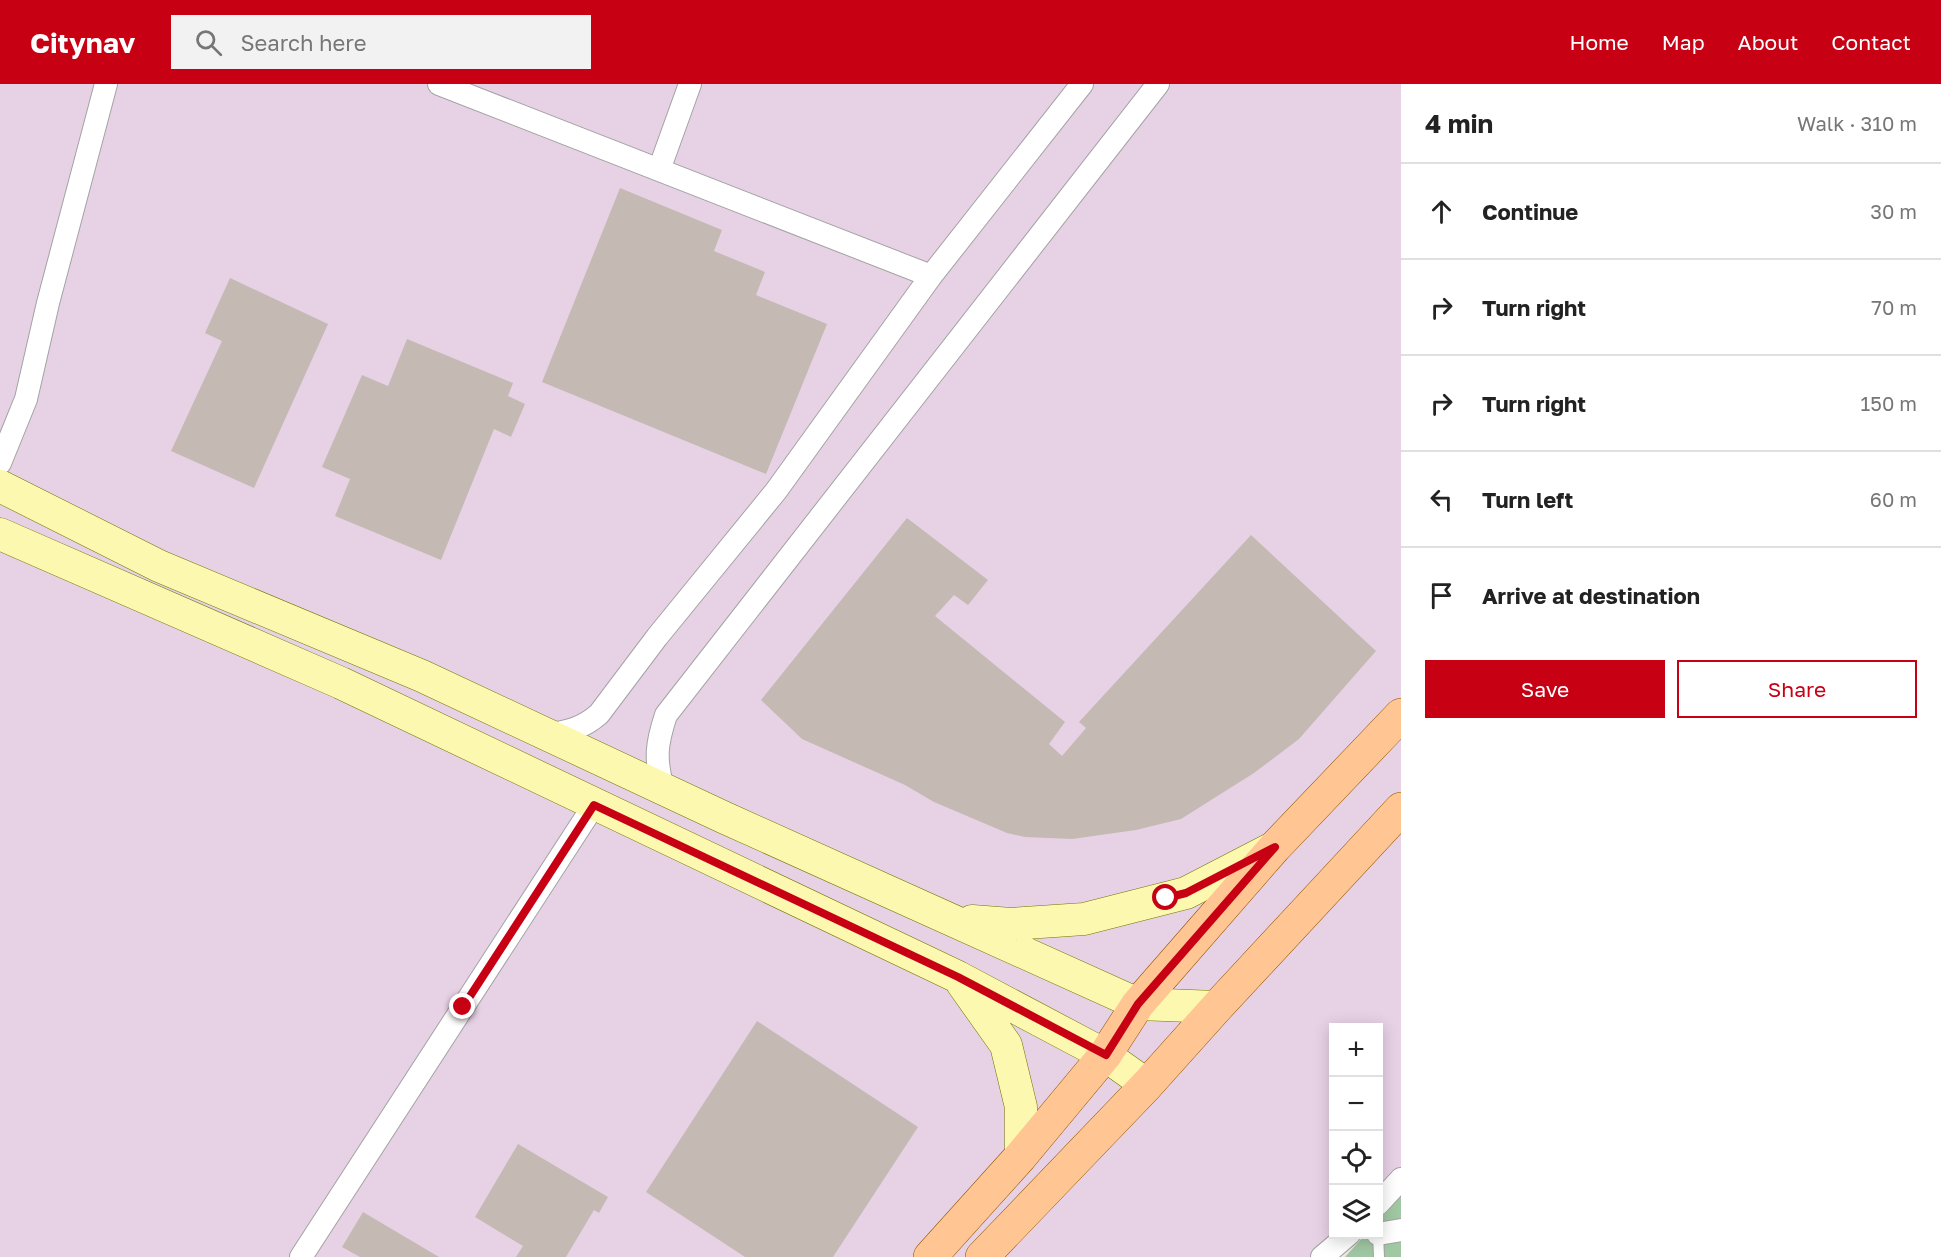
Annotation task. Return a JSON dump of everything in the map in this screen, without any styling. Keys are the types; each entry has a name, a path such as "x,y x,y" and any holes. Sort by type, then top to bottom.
{"main road":[{"path":"930,1257 1021,1156 1106,1055 1138,1004 1275,847 1401,715"},
{"path":"982,1257 1147,1085 1401,809"}],"street":[{"path":"0,463 27,399 48,303 106,84"},
{"path":"439,84 931,276"},
{"path":"659,170 690,84"},
{"path":"547,734 568,732 588,724 599,714 657,637 776,491 931,276 1082,84"},
{"path":"663,789 658,764 657,741 666,715 1158,84"},
{"path":"0,486 159,566 422,676 663,789 1138,1004 1217,1007"},
{"path":"0,534 341,683 958,977 1106,1055 1147,1085"},
{"path":"301,1257 594,805"},
{"path":"951,920 1011,924 1084,919 1186,893 1275,847"},
{"path":"958,977 1006,1045 1021,1107 1021,1156"},
{"path":"1383,1198 1401,1179"},
{"path":"1383,1233 1401,1230"},
{"path":"1324,1256 1343,1239"}],"lane":[{"path":"1378,1239 1379,1257"}],"shaded area":[{"path":"0,84 1401,84 1401,1168 1383,1188 1383,1023 1329,1023 1329,1239 1331,1239 1322,1257 0,1257"}],"green space":[{"path":"1401,1194 1401,1257 1345,1257 1361,1239 1383,1239 1383,1214"}],"building":[{"path":"620,188 722,230 714,251 765,272 756,295 827,324 766,474 542,382"},
{"path":"230,278 328,324 254,488 171,451 222,341 205,333"},
{"path":"407,339 513,383 508,396 525,404 511,437 494,429 441,560 335,516 350,479 322,467 362,375 388,386"},
{"path":"907,518 988,580 968,605 954,595 935,616 1065,722 1049,744 1062,756 1086,728 1079,722 1251,535 1376,651 1299,739 1254,773 1181,819 1136,830 1072,839 1025,837 1007,833 934,802 905,785 802,739 761,700"},
{"path":"757,1021 918,1127 833,1257 745,1257 646,1192"},
{"path":"518,1144 608,1197 599,1213 594,1210 566,1257 516,1257 523,1246 475,1217"},
{"path":"363,1212 439,1257 360,1257 342,1247"}],"route":[{"path":"463,1007 594,805 958,977 1106,1055 1138,1004 1275,847 1186,893 1166,898"}]}
